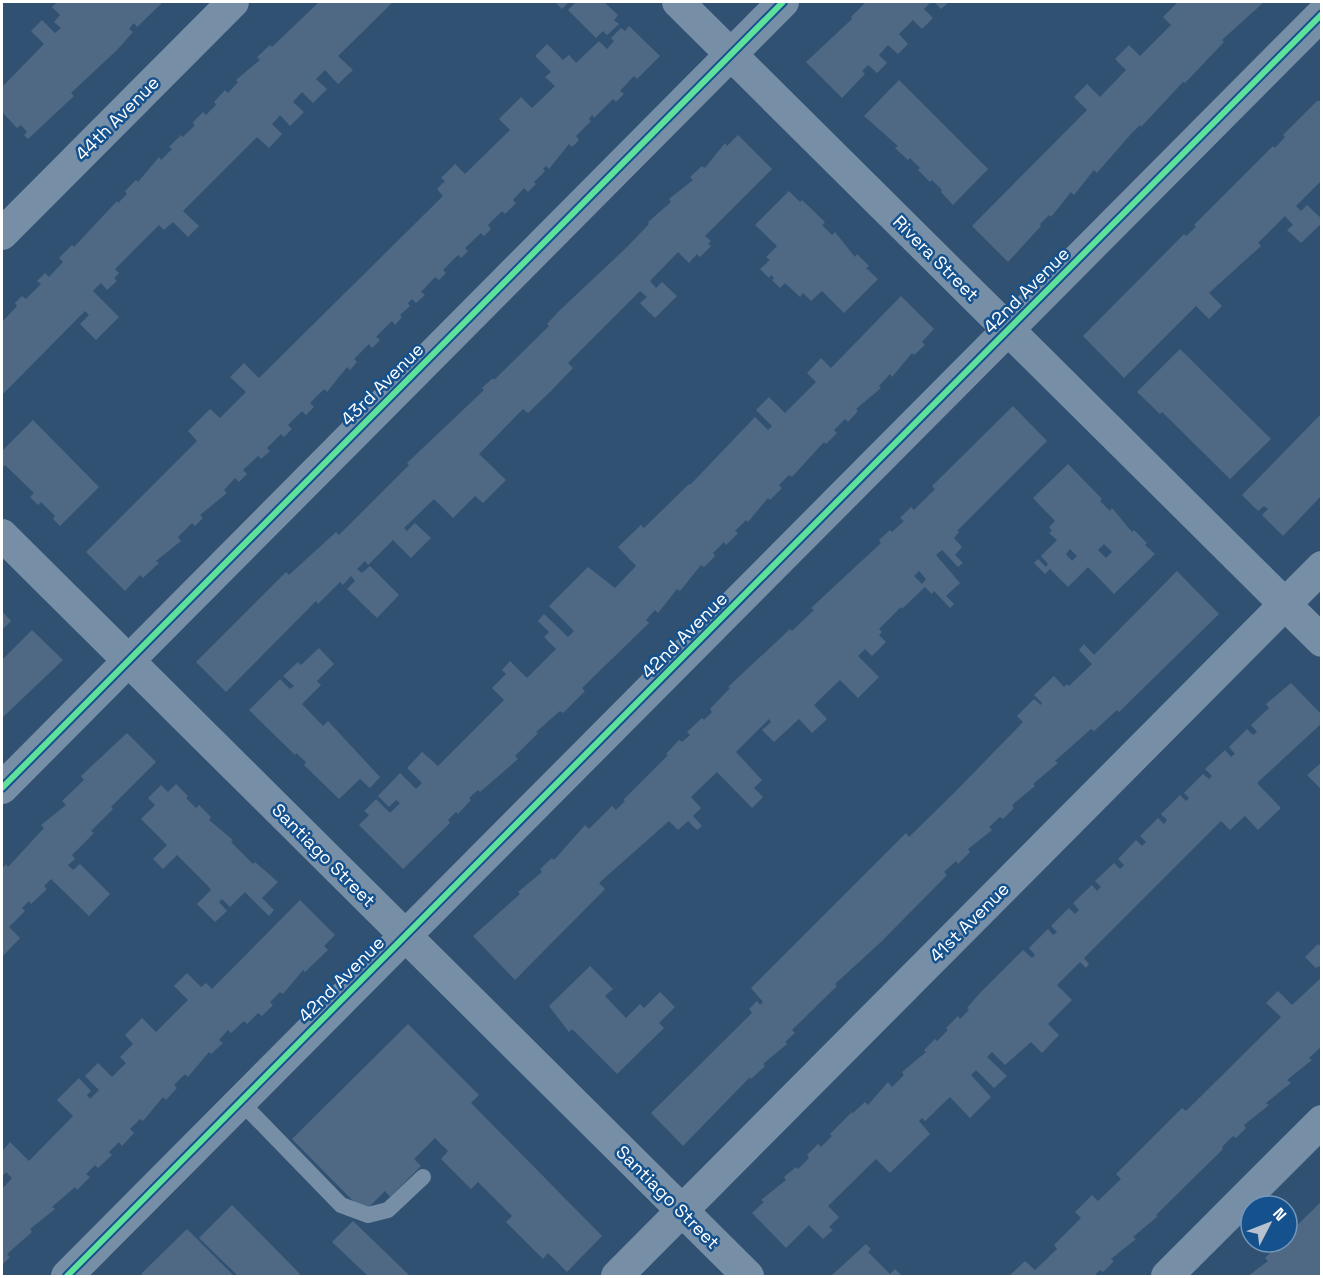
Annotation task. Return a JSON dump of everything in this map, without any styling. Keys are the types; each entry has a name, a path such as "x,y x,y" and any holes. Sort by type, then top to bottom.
{"street":[{"name":"44th Avenue","path":"2,234 233,2"},
{"name":"Rivera Street","path":"678,2 1322,641"},
{"name":"43rd Avenue","path":"2,788 783,2"},
{"name":"42nd Avenue","path":"67,1276 1322,14"},
{"name":"Santiago Street","path":"2,535 748,1276"},
{"name":"41st Avenue","path":"617,1276 1322,567"},
{"path":"1167,1276 1322,1121"}],"lane":[{"path":"241,1102 341,1205 368,1215 388,1210 423,1177"}],"building":[{"path":"57,2 163,2 137,27 134,23 129,29 133,32 117,50 71,93 74,96 28,139 24,135 27,132 21,125 17,128 2,112 2,87 44,44 31,31 42,20 55,33 61,28 54,22 60,15 52,7"},
{"path":"319,2 393,2 338,56 353,70 338,84 325,70 316,79 327,89 313,103 302,92 293,102 304,112 290,126 280,115 272,124 282,134 269,148 257,137 183,211 199,226 188,237 173,222 164,230 159,225 115,269 119,273 114,278 117,281 107,290 101,283 93,291 119,317 96,340 80,324 89,315 85,311 2,395 2,322 17,306 15,303 22,296 26,299 41,284 37,281 45,273 49,277 63,262 59,258 72,245 74,247 117,201 118,203 127,194 125,191 136,180 138,182 159,157 161,160 172,149 169,147 181,135 183,137 194,126 195,128 193,122 203,112 206,115 216,105 214,102 225,90 228,93 238,82 236,80 260,60 257,57 270,45 272,47"},
{"path":"555,2 569,2 562,9"},
{"path":"576,2 604,2 618,15 614,20 619,24 607,35 603,31 596,38 568,10"},
{"path":"866,2 931,2 924,9 933,18 922,29 913,20 899,34 908,44 898,54 888,45 879,55 887,63 877,73 868,65 862,71 865,74 842,98 806,62 852,19 851,17"},
{"path":"934,2 949,2 941,9"},
{"path":"1178,2 1264,2 1222,40 1224,42 1141,127 1140,125 1130,135 1097,173 1094,170 1074,195 1071,192 1051,217 1049,215 1040,224 1041,226 1008,262 972,226 1087,110 1074,97 1087,84 1100,97 1126,70 1115,59 1129,45 1140,56 1171,25 1163,17"},
{"path":"629,26 660,56 637,79 634,76 620,91 624,94 616,102 613,99 594,118 592,115 589,119 591,121 576,136 579,140 572,147 569,144 549,169 546,166 543,169 545,171 534,182 536,184 528,192 524,188 513,200 516,203 505,214 502,211 488,225 491,229 484,236 481,233 465,248 468,251 461,258 458,255 443,270 446,273 439,280 435,277 421,292 425,295 416,303 412,299 408,303 410,306 400,315 402,317 395,325 392,321 376,337 380,340 372,348 369,344 354,359 357,362 350,370 347,367 327,392 324,389 310,403 314,407 306,415 302,411 288,425 292,429 284,437 281,434 267,448 270,451 261,459 258,456 243,470 247,474 239,482 235,478 224,490 227,493 200,515 203,518 195,526 192,523 178,537 181,541 156,561 159,563 143,578 140,575 125,591 86,552 197,441 188,431 210,409 220,418 246,392 230,377 244,363 259,378 443,196 437,189 445,181 441,178 455,164 465,174 510,130 499,119 521,97 532,108 555,86 545,77 551,72 535,56 547,44 563,60 569,55 576,63 599,41 607,49 614,41 611,38 621,28 625,31"},
{"path":"899,80 988,169 953,205 932,180 930,182 918,170 920,168 910,158 908,160 895,148 898,146 864,116"},
{"path":"1317,101 1322,101 1322,180 1296,206 1301,211 1307,205 1322,219 1322,223 1301,243 1287,230 1293,225 1285,216 1258,243 1261,246 1209,293 1222,306 1209,319 1196,306 1124,378 1083,336 1184,234 1186,236 1196,227 1194,225 1273,146 1275,148 1285,137 1283,135"},
{"path":"738,135 772,169 705,236 711,241 708,244 711,246 700,257 697,254 689,263 678,252 650,281 656,288 662,282 677,296 655,318 640,303 647,297 640,291 568,363 573,368 551,391 528,413 523,409 479,454 506,480 483,503 475,496 453,518 434,499 404,528 407,531 415,523 431,538 411,558 393,540 368,565 365,561 357,569 362,573 370,566 399,595 377,618 347,589 355,581 351,576 343,585 340,582 318,604 316,601 226,692 196,662 286,572 289,575 336,532 339,535 409,465 407,463 484,390 482,388 493,378 494,380 549,326 547,324 559,311 627,247 649,224 648,222 671,202 669,199 693,180 690,177 702,166 705,168 725,143 727,146"},
{"path":"789,191 825,222 822,225 832,235 835,232 855,257 857,254 869,266 866,268 878,279 844,313 822,291 811,301 803,293 800,297 785,283 780,288 772,280 774,278 771,275 769,278 760,269 770,260 766,257 777,246 755,225"},
{"path":"901,296 934,329 922,342 925,345 914,355 912,353 892,377 890,374 879,386 881,388 856,409 858,411 848,422 845,419 834,430 837,433 826,444 824,442 792,477 789,475 779,485 782,488 770,500 768,498 748,522 746,520 735,531 738,533 726,545 724,542 713,553 715,556 704,567 701,565 680,591 677,589 658,613 655,610 646,620 649,623 582,688 585,691 563,713 560,711 536,732 538,733 515,756 518,759 480,792 478,790 469,798 471,800 458,814 456,812 448,820 450,823 403,869 359,825 369,815 364,811 376,799 390,813 400,803 396,800 389,807 378,796 400,773 416,789 422,783 407,768 422,752 438,766 504,700 492,688 506,674 502,670 510,661 527,678 556,649 544,637 549,632 538,621 544,614 568,637 574,631 549,606 588,567 615,588 636,566 618,547 641,525 644,528 690,485 755,417 768,430 772,426 756,410 769,397 785,413 816,382 807,373 821,358 831,368"},
{"path":"1180,349 1271,439 1230,479 1162,412 1160,414 1137,392"},
{"path":"1013,406 1047,441 957,531 959,532 954,538 962,547 955,555 963,563 958,567 942,550 936,555 960,583 946,596 954,604 950,608 934,591 932,594 925,587 902,609 901,607 879,629 882,632 879,635 886,642 872,656 865,649 858,656 879,677 858,698 840,680 814,705 827,719 812,733 799,719 774,742 762,730 771,722 769,719 736,752 762,780 754,788 763,797 752,808 717,772 691,797 701,808 693,816 702,826 697,830 688,821 678,830 669,821 599,883 605,889 515,980 473,936 520,894 518,892 542,872 540,869 552,858 554,860 585,825 589,829 612,806 616,810 668,755 666,754 679,740 682,742 690,735 687,732 712,712 710,709 730,688 728,687 790,629 792,631 814,610 811,608 881,543 879,540 904,521 900,518 911,507 914,510 935,489 932,486","holes":["919,571 926,579 922,584 914,576"]},
{"path":"1322,413 1322,495 1283,536 1262,515 1268,509 1264,506 1258,511 1242,495"},
{"path":"33,420 99,487 60,526 53,519 55,516 41,502 38,505 30,497 34,493 5,465 2,468 2,451"},
{"path":"1068,464 1102,499 1100,501 1110,511 1112,508 1155,554 1114,594 1088,567 1068,587 1050,569 1045,574 1034,563 1038,559 1046,567 1048,564 1041,556 1057,540 1049,533 1052,531 1049,527 1055,521 1033,498","holes":["1104,544 1112,552 1106,558 1098,550","1070,549 1077,556 1072,561 1066,554"]},
{"path":"1177,571 1219,614 1119,712 1117,710 1094,731 1091,729 1055,761 1058,763 1012,805 1014,808 1003,819 1000,817 989,827 992,830 968,849 970,852 958,864 956,861 944,872 947,875 881,942 835,984 837,986 792,1030 795,1033 785,1042 787,1044 763,1064 765,1066 751,1079 750,1077 683,1146 651,1113 752,1013 749,1009 757,1001 760,1005 763,1002 751,988 906,833 909,837 955,792 1023,722 1017,716 1034,699 1041,705 1042,703 1034,695 1054,676 1064,687 1067,684 1069,686 1092,664 1079,650 1084,644 1094,655"},
{"path":"2,611 11,621 2,630"},
{"path":"32,630 63,660 2,718 2,660"},
{"path":"319,648 334,664 317,681 321,685 302,704 323,726 328,721 380,777 370,788 360,779 339,799 304,765 306,762 296,753 295,755 249,710 280,679 290,689 294,686 283,676 298,662 301,665"},
{"path":"1291,683 1322,715 1322,723 1257,783 1281,808 1258,830 1245,816 1230,830 1221,821 1084,958 1089,964 1086,968 1080,962 1057,985 1072,1000 1048,1024 1059,1035 1042,1053 1031,1042 1005,1065 992,1052 987,1057 1007,1076 994,1088 976,1070 971,1075 991,1097 970,1118 950,1097 925,1121 922,1118 919,1121 930,1134 890,1173 876,1159 828,1206 839,1217 829,1227 833,1230 823,1239 809,1225 786,1248 752,1213 764,1202 761,1200 786,1180 784,1177 796,1167 798,1169 818,1144 821,1147 832,1136 830,1134 852,1112 865,1102 868,1105 888,1082 892,1087 904,1075 902,1072 926,1052 924,1050 935,1039 937,1041 948,1030 946,1028 958,1016 960,1019 969,1010 967,1008 979,994 1023,950 1032,958 1035,955 1029,948 1048,929 1053,935 1057,932 1051,926 1069,908 1075,914 1079,910 1073,903 1092,885 1097,891 1101,887 1095,881 1114,863 1120,869 1124,865 1118,859 1136,840 1142,846 1146,842 1140,836 1158,818 1164,824 1167,820 1161,814 1180,795 1186,801 1189,798 1184,793 1203,774 1209,779 1212,776 1205,769 1225,750 1231,757 1235,754 1229,747 1247,729 1253,735 1257,732 1251,725 1269,708 1266,704"},
{"path":"127,733 156,762 111,807 113,809 91,831 94,833 72,855 75,859 68,865 73,870 80,864 110,894 89,916 51,879 44,886 47,889 31,904 29,901 22,908 25,911 9,927 20,938 2,957 2,869 6,864 8,867 44,828 41,825 66,805 62,801 84,780 81,776"},
{"path":"1322,762 1322,790 1307,775"},
{"path":"176,784 188,796 186,798 196,808 199,805 211,817 209,820 233,840 231,842 253,864 255,862 278,882 262,898 274,910 269,916 245,892 230,907 222,899 219,902 227,911 215,922 197,904 211,890 208,886 177,855 163,869 153,859 167,845 141,819 155,805 148,798 161,785 168,792"},
{"path":"300,900 335,935 324,946 328,950 305,972 303,970 283,994 280,992 270,1002 273,1005 262,1016 258,1013 247,1024 244,1021 231,1033 228,1030 219,1040 223,1043 211,1054 209,1052 188,1077 185,1074 174,1085 177,1088 166,1100 163,1097 143,1121 140,1119 130,1129 134,1133 122,1146 119,1142 109,1152 112,1155 98,1168 95,1165 86,1174 90,1177 77,1190 75,1187 52,1207 55,1209 30,1229 32,1232 7,1254 10,1257 2,1265 2,1189 12,1178 6,1172 2,1177 2,1151 10,1142 29,1161 73,1116 57,1100 79,1078 91,1091 87,1095 90,1099 99,1090 85,1076 98,1063 112,1077 126,1063 120,1057 133,1044 125,1035 142,1018 156,1032 188,1000 174,986 187,973 201,987 206,983 212,989"},
{"path":"1318,944 1322,947 1322,969 1319,966 1316,968 1305,957"},
{"path":"590,966 613,989 605,996 626,1018 640,1004 644,1008 660,992 675,1007 659,1023 664,1028 617,1074 572,1029 569,1032 549,1006"},
{"path":"1322,977 1322,1046 1309,1058 1312,1060 1287,1080 1291,1083 1244,1125 1246,1128 1236,1138 1233,1136 1222,1147 1223,1149 1156,1215 1158,1216 1133,1237 1136,1239 1111,1259 1114,1261 1103,1272 1100,1270 1094,1276 1009,1276 1025,1261 1035,1270 1057,1249 1054,1245 1081,1218 1075,1212 1092,1195 1098,1201 1121,1179 1116,1174 1182,1108 1186,1111 1281,1017 1266,1003 1278,991 1292,1005"},
{"path":"408,1024 479,1095 471,1103 602,1236 567,1272 548,1253 543,1259 506,1222 512,1216 478,1182 471,1189 441,1159 448,1151 435,1138 414,1159 421,1166 390,1197 385,1191 364,1212 292,1139"},
{"path":"1322,1201 1322,1276 1248,1276 1268,1261 1265,1258 1269,1254 1299,1254 1299,1223"},
{"path":"232,1205 300,1274 298,1276 238,1276 199,1238"},
{"path":"353,1221 410,1276 368,1276 332,1242"},
{"path":"187,1229 234,1276 142,1276 142,1273"},
{"path":"866,1244 871,1249 868,1252 890,1274 895,1269 902,1276 831,1276"}],"cycle path":[{"path":"2,788 783,2"},
{"path":"67,1276 1322,14"}]}
